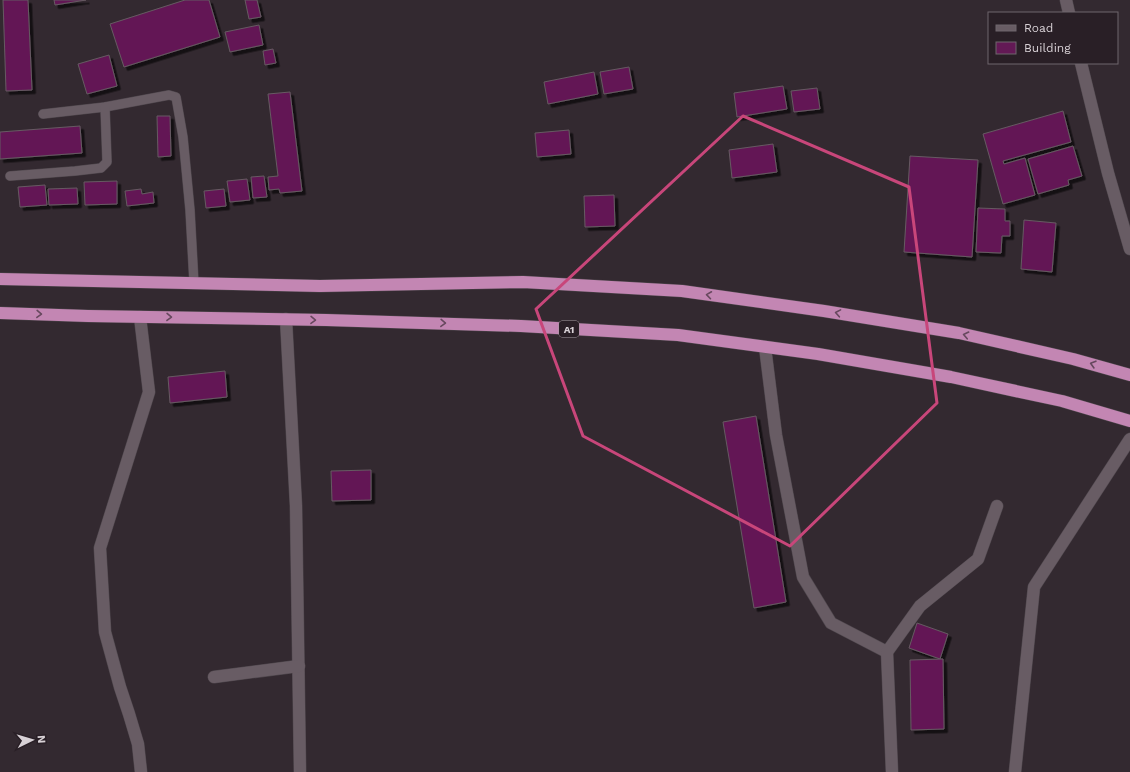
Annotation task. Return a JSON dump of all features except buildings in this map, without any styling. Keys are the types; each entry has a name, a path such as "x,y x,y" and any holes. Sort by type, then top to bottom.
{"highway":[{"path":"0,279 320,286 523,282 682,291 824,311 959,334 1073,359 1130,375"},
{"name":"A1","path":"0,313 521,326 678,335 818,354 951,376 1062,401 1130,421"}],"street":[{"path":"1066,0 1069,12"},
{"path":"1081,64 1108,173 1130,250"},
{"path":"140,317 149,392 100,548 105,632 138,744 141,772"},
{"path":"286,319 296,506 300,772"},
{"path":"765,347 776,435 803,578 831,623 887,652"},
{"path":"1015,772 1034,587 1130,439"},
{"path":"892,772 887,652 920,606 978,559 997,506"},
{"path":"214,677 298,666"}],"lane":[{"path":"43,114 106,108 169,95 176,97 183,137 190,210 194,283"},
{"path":"10,176 102,168 107,162 106,108"}],"highlighted area":[{"path":"743,116 909,187 937,403 790,546 583,436 536,309"}]}
